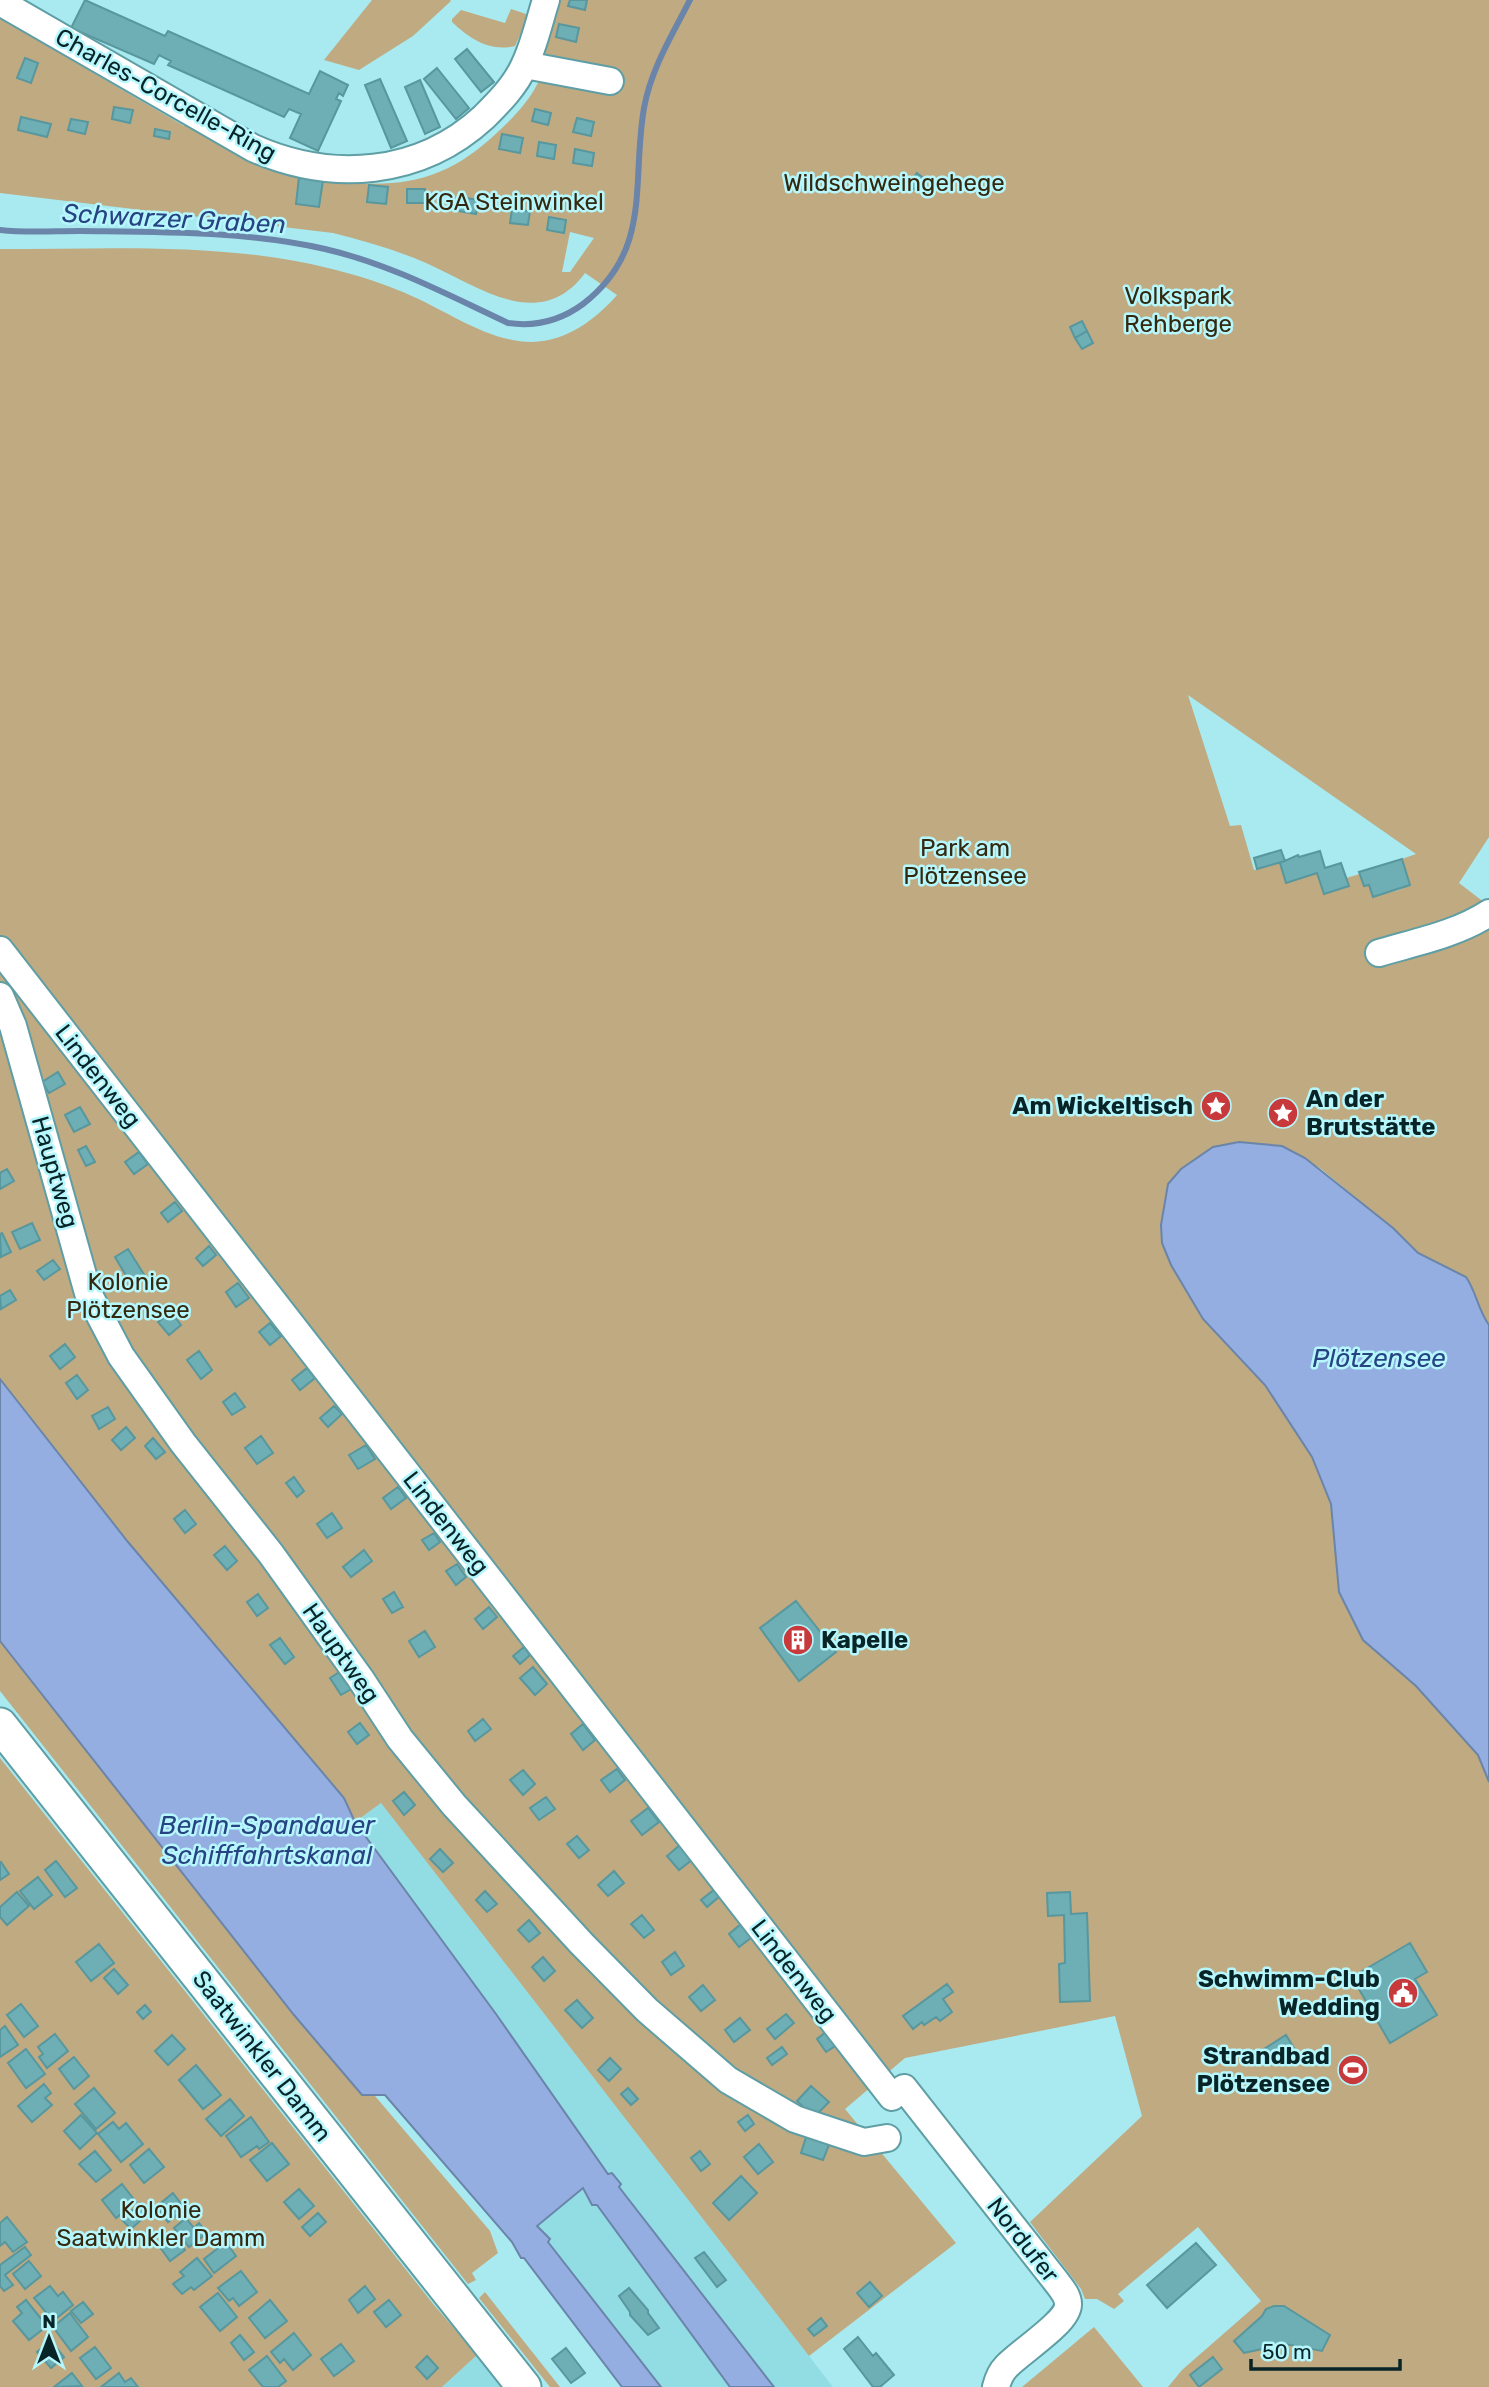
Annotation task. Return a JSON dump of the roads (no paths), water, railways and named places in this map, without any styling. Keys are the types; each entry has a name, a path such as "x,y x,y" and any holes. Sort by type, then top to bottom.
{"main road":[{"name":"Saatwinkler Damm","path":"0,1725 524,2387"}],"street":[{"name":"Charles-Corcelle-Ring","path":"0,2 253,148 288,162 317,167 367,168 403,164 447,146 496,105 525,65 546,0"},
{"path":"525,65 610,81"},
{"path":"1379,953 1443,934 1489,913"},
{"name":"Lindenweg","path":"0,950 898,2093"},
{"name":"Hauptweg","path":"0,996 13,1026 88,1293 121,1356 183,1443 271,1555 360,1678 400,1739 454,1805 582,1944 647,2010 728,2080 795,2119 864,2142 887,2138"},
{"name":"Nordufer","path":"898,2093 1055,2280 1069,2304 1066,2313 1058,2322 1006,2367 996,2387"}],"water":[{"name":"Plötzensee","path":"1239,1142 1282,1146 1305,1158 1393,1228 1418,1253 1466,1277 1489,1325 1489,1782 1478,1755 1416,1686 1363,1640 1339,1592 1331,1504 1312,1457 1265,1385 1203,1319 1171,1265 1162,1243 1161,1225 1168,1184 1181,1169 1213,1147"},
{"name":"Berlin-Spandauer Schifffahrtskanal","path":"0,1379 128,1542 344,1798 355,1822 496,2014 608,2174 612,2173 621,2184 619,2187 774,2387 730,2387 597,2205 592,2205 583,2188 537,2226 550,2239 548,2242 661,2387 622,2387 524,2258 521,2258 512,2242 385,2095 362,2095 294,2015 0,1641"}],"waterway":[{"name":"Schwarzer Graben","path":"0,230 203,234 295,243 373,263 508,323 528,324 557,319 583,304 605,283 620,261 630,238 635,214 647,94 663,52 690,0"}],"place":[{"name":"Am Wickeltisch","path":"1216,1106"},
{"name":"An der Brutstätte","path":"1283,1113"},
{"name":"Kapelle","path":"798,1640"},
{"name":"Schwimm-Club Wedding","path":"1403,1993"},
{"name":"Strandbad Plötzensee","path":"1353,2070"}],"park label":[{"name":"Wildschweingehege","path":"894,183"},
{"name":"KGA Steinwinkel","path":"514,202"},
{"name":"Volkspark Rehberge","path":"1178,310"},
{"name":"Park am Plötzensee","path":"965,862"},
{"name":"Kolonie Plötzensee","path":"128,1296"},
{"name":"Kolonie Saatwinkler Damm","path":"161,2224"}]}
